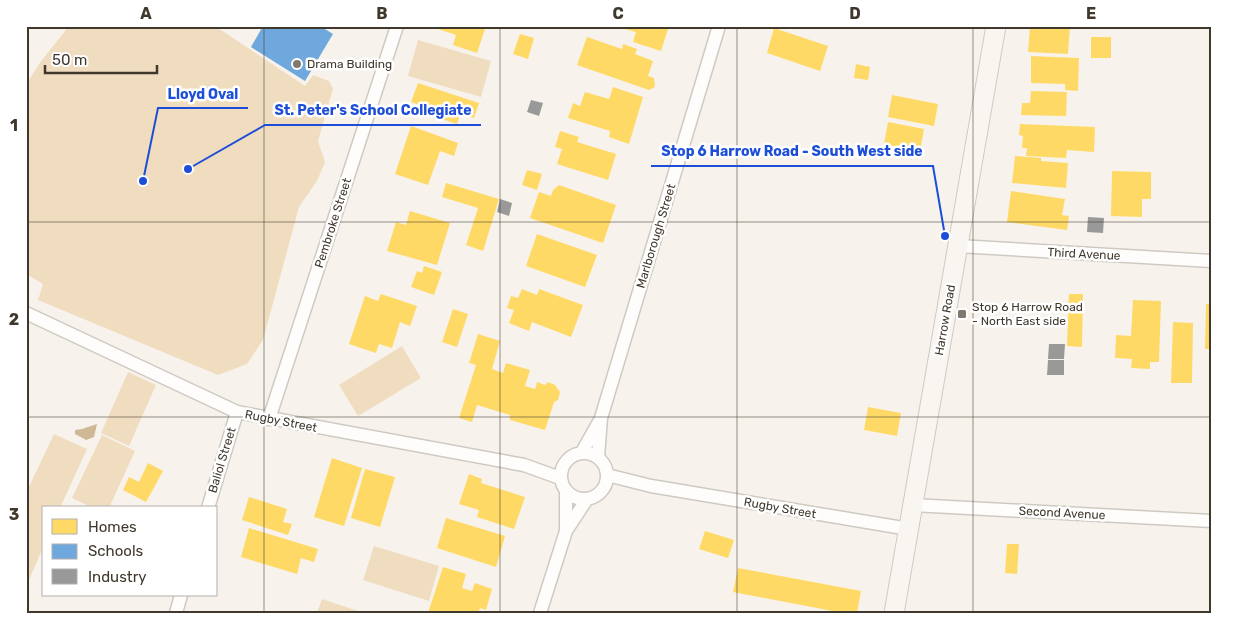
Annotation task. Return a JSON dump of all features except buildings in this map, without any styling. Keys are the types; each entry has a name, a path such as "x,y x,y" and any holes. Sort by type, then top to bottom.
{"street":[{"name":"Pembroke Street","path":"269,419 397,26"},
{"name":"Marlborough Street","path":"598,457 601,418 719,26"},
{"name":"Harrow Road","path":"894,613 996,26"},
{"name":"Third Avenue","path":"958,246 1211,261"},
{"name":"Rugby Street","path":"26,313 236,412 524,465 564,464"},
{"name":"Baliol Street","path":"209,506 236,412"},
{"name":"Marlborough Street","path":"582,452 601,418"},
{"path":"563,484 572,496 587,499 596,496 605,481 605,467 598,457 582,452 575,454 564,464 561,471 566,531"},
{"name":"Rugby Street","path":"524,465 563,484"},
{"name":"Rugby Street","path":"605,481 651,486 909,529"},
{"path":"540,613 566,531 587,499"},
{"name":"Second Avenue","path":"914,506 1211,521"},
{"path":"176,613 181,596"}],"shaded area":[{"path":"69,26 215,26 305,86 313,75 329,81 333,89 318,141 325,162 317,181 299,207 263,340 247,364 218,375 38,300 43,284 26,274 26,84"},
{"path":"418,40 491,61 481,97 408,76"},
{"path":"402,346 421,378 358,416 339,385"},
{"path":"128,372 156,385 129,446 101,433"},
{"path":"97,424 94,437 86,440 75,434 75,430"},
{"path":"54,434 87,449 61,506 42,506 42,550 29,580 26,579 26,493"},
{"path":"102,435 135,451 110,506 89,506 72,498"},
{"path":"374,546 439,566 429,601 363,580"},
{"path":"322,599 358,611 357,613 317,613"}],"place":[{"name":"Drama Building","path":"297,64"},
{"name":"St. Peter's School Collegiate","path":"188,169"},
{"name":"Lloyd Oval","path":"143,181"},
{"name":"Stop 6 Harrow Road - South West side","path":"945,236"},
{"name":"Stop 6 Harrow Road - North East side","path":"962,314"}]}
